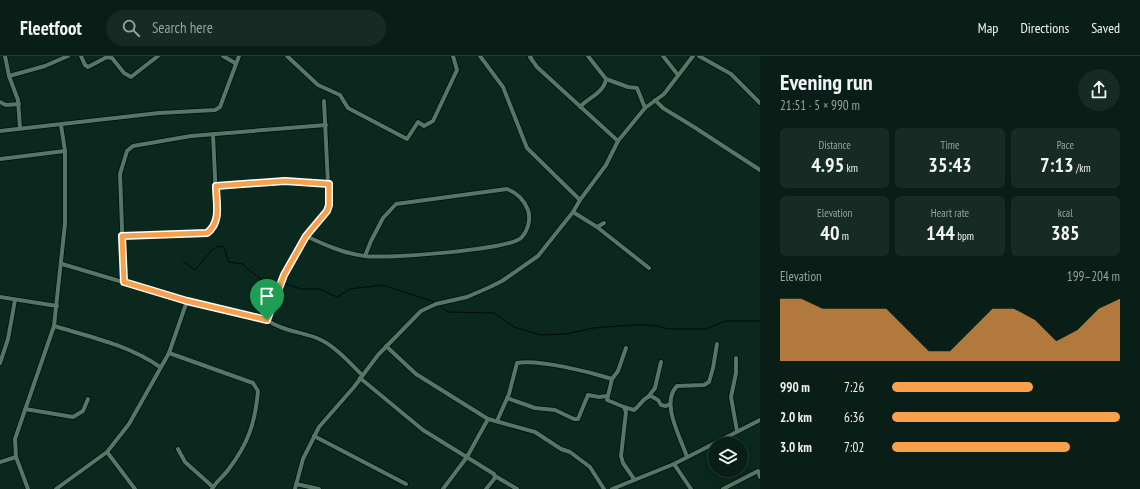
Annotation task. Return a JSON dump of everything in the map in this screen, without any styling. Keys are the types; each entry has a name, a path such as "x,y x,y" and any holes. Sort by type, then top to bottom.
{"street":[{"path":"5,56 9,76 19,104 20,128"},
{"path":"9,76 45,66 68,56"},
{"path":"81,56 85,65 88,67 107,57 112,58 124,74 131,77 158,56"},
{"path":"223,56 235,63"},
{"path":"0,131 159,113 215,110 220,106 235,63 239,56"},
{"path":"287,56 318,85 340,95 348,108 407,139 418,122 424,126 432,121 457,70 453,56"},
{"path":"480,56 503,87 527,148 580,200"},
{"path":"531,56 530,57 537,67 618,141"},
{"path":"588,56 606,79 628,88 637,88 645,108"},
{"path":"663,56 678,75"},
{"path":"295,489 303,459 314,436 332,411 386,346 428,307 467,296 490,286 544,251 606,165 618,141 645,108 664,94 693,56"},
{"path":"699,56 731,74 760,103"},
{"path":"580,107 595,96 605,83 606,79"},
{"path":"655,100 662,108 694,126 760,170"},
{"path":"267,320 284,275 306,236 327,211 329,205 324,101"},
{"path":"0,102 6,105 19,104"},
{"path":"124,282 120,174 127,151 133,146 142,143 213,134 326,124"},
{"path":"28,489 16,456 15,439 54,326 62,264 65,224 65,151 61,125"},
{"path":"122,236 207,233 213,228 217,221 213,134"},
{"path":"0,159 65,151"},
{"path":"216,186 285,181 329,184"},
{"path":"306,236 332,248 365,256 392,257 430,254 514,242 526,232 530,218 529,211 519,196 507,190 396,204 383,218 365,256"},
{"path":"573,212 597,227 649,268"},
{"path":"597,227 604,223"},
{"path":"62,264 187,301 267,320 278,326 322,340 344,358 361,377 423,430 517,489"},
{"path":"0,297 56,306"},
{"path":"0,363 5,344 8,339 15,300"},
{"path":"56,489 107,452 130,424 169,353 187,301"},
{"path":"54,326 120,345 141,354 160,367"},
{"path":"0,343 5,344"},
{"path":"687,457 674,424 670,404 677,386 704,385 708,382 713,368 717,344"},
{"path":"386,346 416,374 488,419 534,432 546,437 561,449 570,452 590,467 604,489"},
{"path":"626,348 618,371 612,379 607,396 607,400 624,407 634,410 655,388 661,362"},
{"path":"169,353 253,383 258,391 254,425 248,439 227,472 212,488 185,462 178,449"},
{"path":"736,358 736,373 731,397 738,431"},
{"path":"498,421 507,398 517,363 524,362 549,364 612,379"},
{"path":"507,398 535,408 555,410 574,419 578,419 588,395 600,398 607,396"},
{"path":"647,397 651,396 658,400 661,405 666,406 670,404"},
{"path":"25,410 73,417 83,411 88,399"},
{"path":"624,407 626,412 621,456 623,463 634,479"},
{"path":"444,489 467,457 488,419"},
{"path":"612,489 674,464 760,420"},
{"path":"314,436 406,484"},
{"path":"107,452 135,489"},
{"path":"0,462 16,456"},
{"path":"674,464 691,489"},
{"path":"723,489 758,471 760,477"},
{"path":"486,489 496,476"},
{"path":"296,484 319,489"}],"waterway":[{"path":"183,261 195,270 212,250 218,246 224,247 229,262 243,264 267,284 279,283"},
{"path":"282,283 301,289 319,289 337,297 350,289 382,285 435,302"},
{"path":"439,305 447,312 494,313 514,327 541,335 566,334 593,328 632,325 652,325 669,329 706,329 725,321 760,321"}],"route":[{"path":"285,181 329,184 329,205 327,211 306,236 294,256 284,275 267,320 187,301 124,282 122,236 207,233 213,228 217,221 216,186 285,181"}]}
